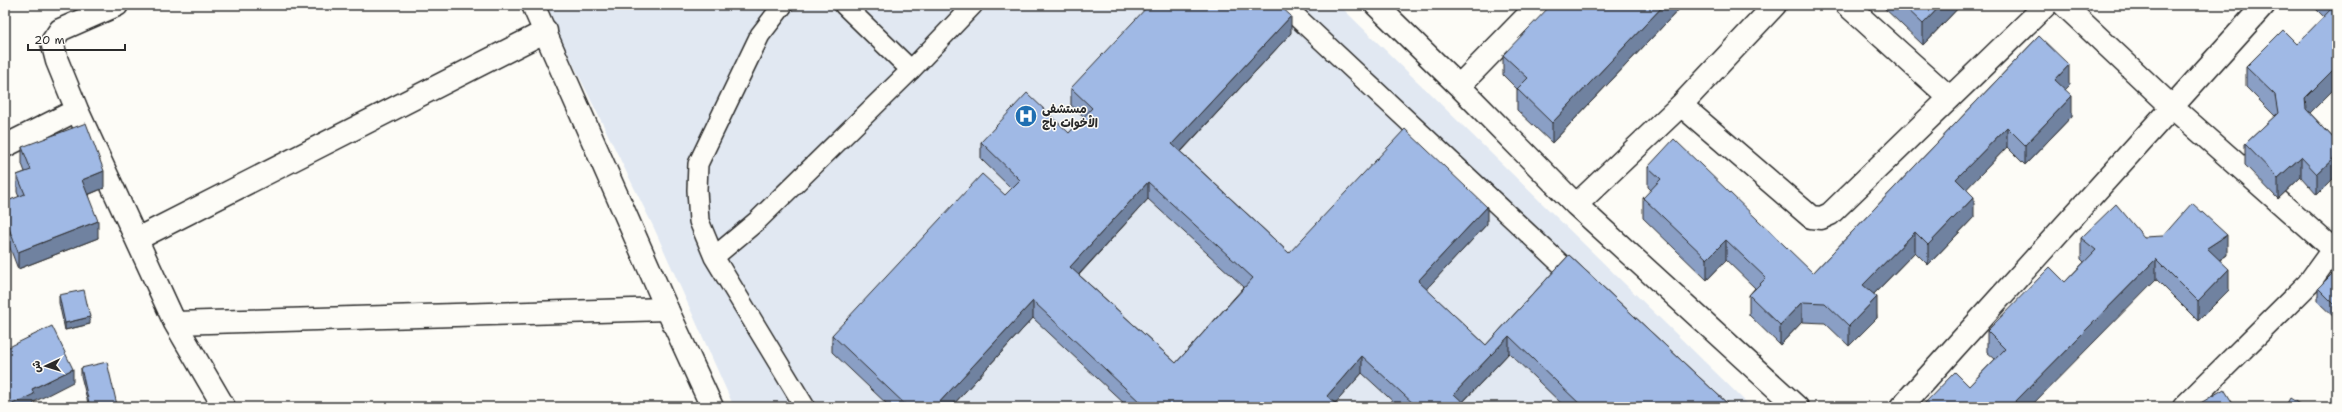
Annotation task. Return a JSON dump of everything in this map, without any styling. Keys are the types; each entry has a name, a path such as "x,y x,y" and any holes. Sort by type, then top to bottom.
{"street":[{"path":"117,5 60,30 52,42 57,62 77,110 176,323 224,407"},
{"path":"533,5 546,31 667,310 712,407"},
{"path":"1376,5 1459,86 1576,205 1797,407"},
{"path":"1459,86 1538,5"},
{"path":"1576,205 1681,105 1775,5"},
{"path":"1846,5 1950,98"},
{"path":"1681,105 1811,217 1817,219 1830,214 2046,5"},
{"path":"2064,5 2171,106 2336,253 2308,284 2184,407"},
{"path":"1901,407 2171,106 2264,5"},
{"path":"137,239 546,31"},
{"path":"5,146 77,110"},
{"path":"176,323 667,310"},
{"path":"2207,384 2224,401"}],"lane":[{"path":"782,5 760,35 698,164 700,221 714,257 804,407"},
{"path":"844,5 911,70"},
{"path":"714,257 757,221 911,70 973,5"},
{"path":"1284,5 1592,293"}],"shaded area":[{"name":"مستشفى الأخوات باج","path":"544,5 1339,5 1751,407 734,407 654,228"}],"building":[{"path":"1149,5 1279,5 1291,16 1172,144 1289,253 1405,129 1487,207 1418,281 1486,345 1569,255 1731,407 1583,407 1509,336 1454,394 1468,407 1415,407 1416,406 1362,356 1327,396 1339,407 1140,407 1142,404 1033,301 935,407 908,407 832,335 982,174 1005,195 1020,180 981,142 1027,93 1069,133 1092,108 1071,88","holes":["1148,182 1253,278 1176,363 1070,267"]},
{"path":"1551,5 1664,5 1552,123 1517,89 1528,78 1503,55"},
{"path":"1903,5 1941,5 1923,24"},
{"path":"2333,5 2337,5 2337,66 2305,98 2306,109 2337,142 2337,155 2317,174 2301,157 2278,178 2245,144 2278,113 2275,95 2246,67 2283,30 2297,44 2334,6"},
{"path":"2039,36 2069,65 2055,80 2072,96 2025,145 2007,127 1956,179 1974,197 1928,245 1915,232 1863,285 1877,297 1849,326 1825,303 1802,302 1780,325 1749,295 1766,278 1726,240 1707,259 1643,198 1661,179 1648,167 1674,139 1813,273"},
{"path":"86,123 104,171 82,180 98,221 18,252 5,218 5,202 25,194 17,175 31,170 22,147"},
{"path":"2192,203 2227,235 2207,248 2229,269 2198,301 2156,259 2010,407 1921,407 1955,372 1969,386 2005,349 1987,331 2050,267 2065,282 2096,250 2081,238 2116,204 2144,237 2163,236"},
{"path":"2337,269 2337,307 2318,288"},
{"path":"84,290 90,317 65,323 59,295"},
{"path":"52,326 73,369 32,389 34,394 5,407 5,349"},
{"path":"107,362 117,405 108,407 90,407 81,368"},
{"path":"2224,389 2235,407 2194,407"},
{"path":"2290,398 2304,407 2285,407"}],"place":[{"name":"مستشفى الأخوات باج","path":"1026,116"}]}
